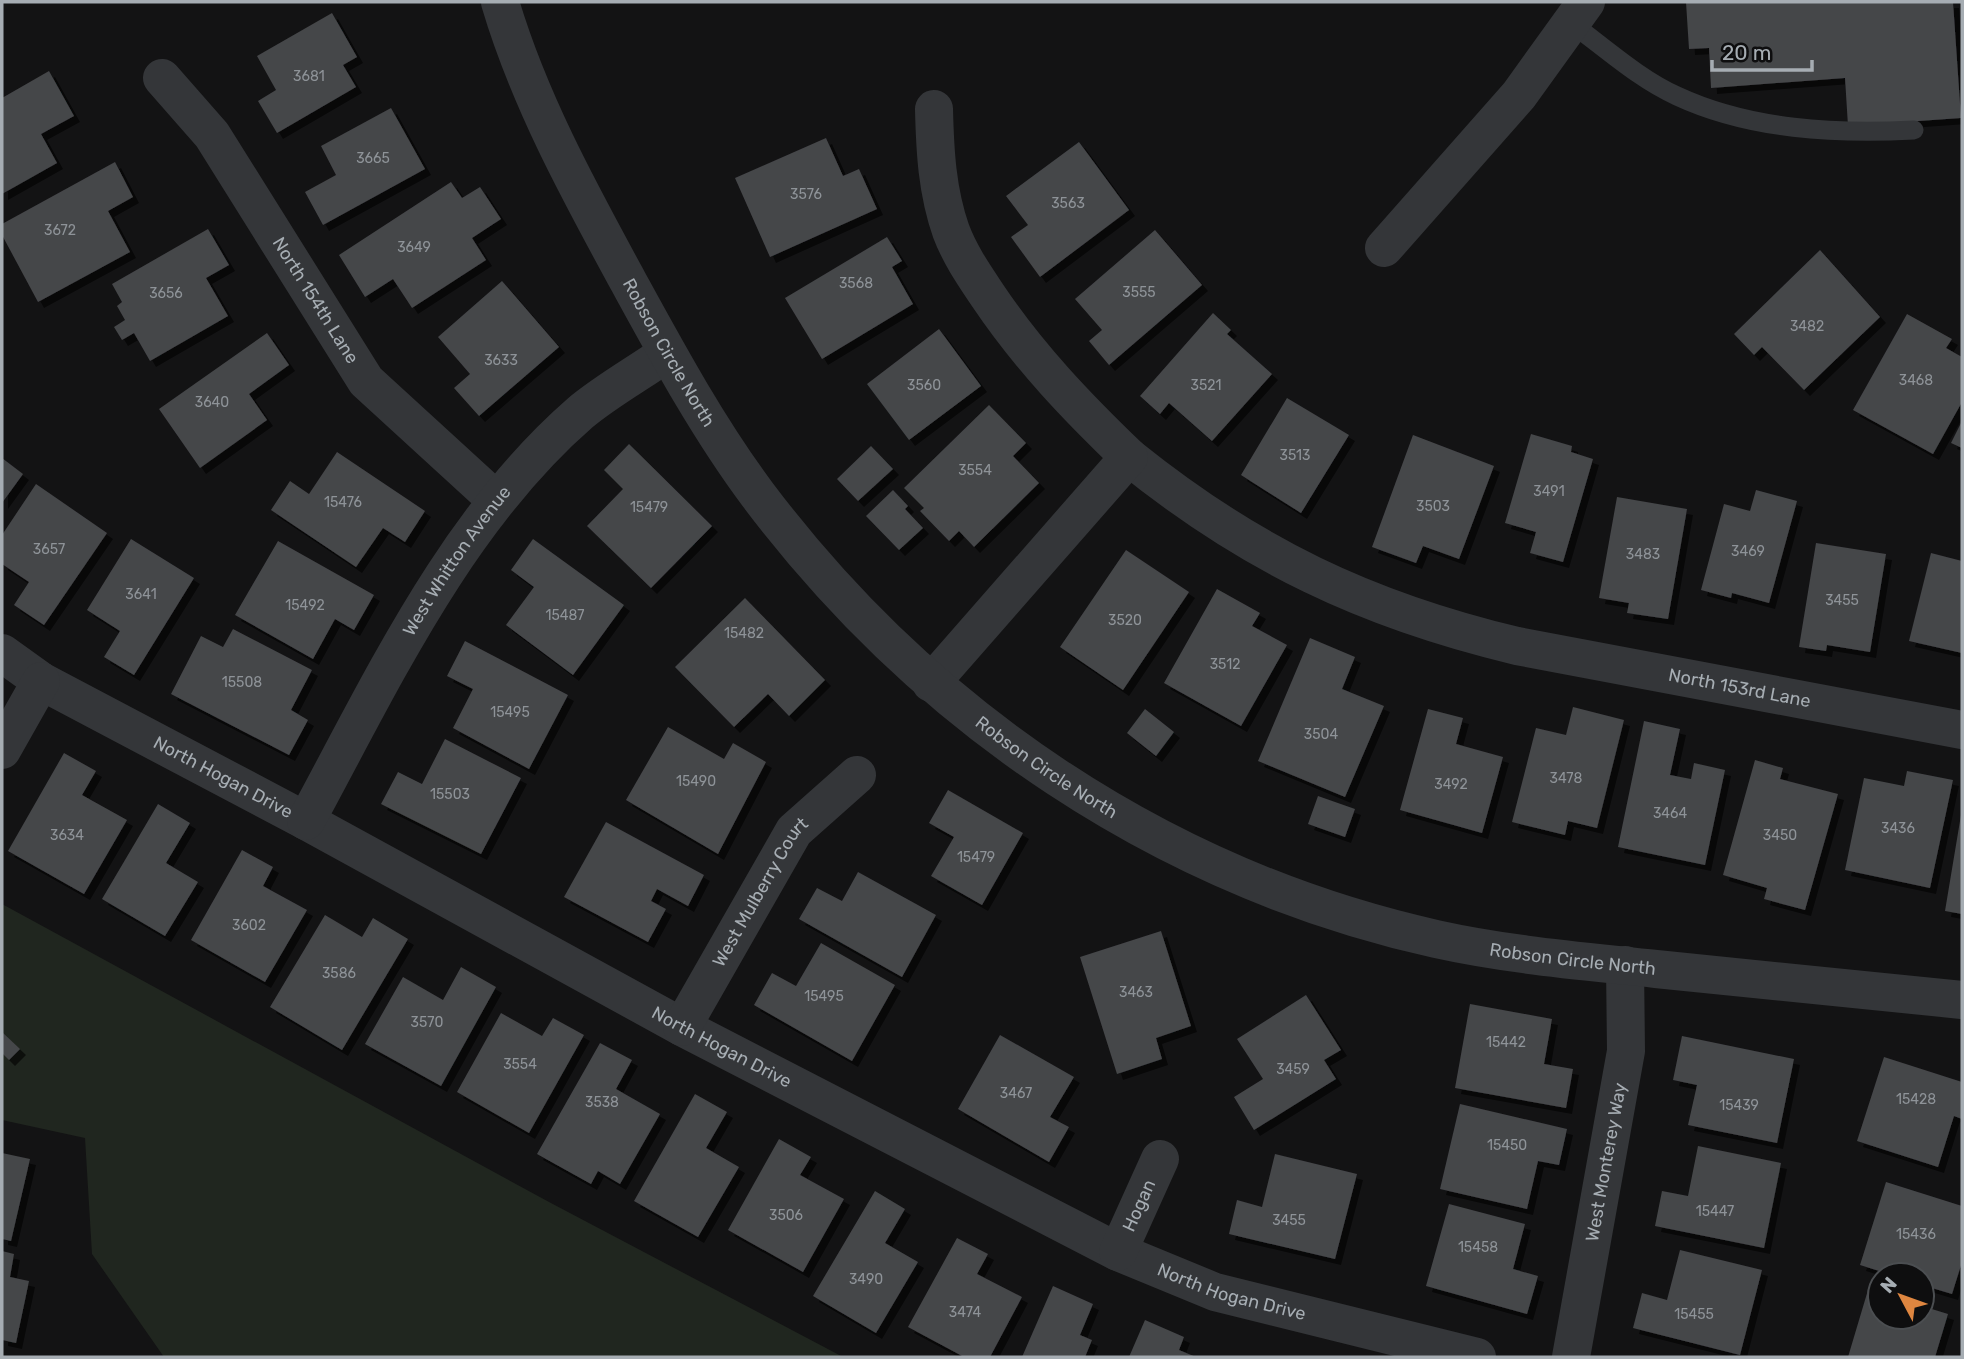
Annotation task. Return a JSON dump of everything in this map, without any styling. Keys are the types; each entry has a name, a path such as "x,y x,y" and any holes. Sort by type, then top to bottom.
{"street":[{"name":"Robson Circle North","path":"500,2 512,42 552,135 667,353 757,493 821,574 863,619 931,683 979,724 1087,800 1237,876 1302,902 1438,940 1625,965 1962,1000"},
{"path":"1384,248 1519,94 1579,8"},
{"name":"North 154th Lane","path":"162,78 212,135 366,381 496,500"},
{"name":"North 153rd Lane","path":"934,109 936,170 951,230 960,251 998,310 1044,371 1129,457 1204,514 1254,546 1316,579 1445,629 1517,646 1962,730"},
{"name":"West Whitton Avenue","path":"306,821 396,655 496,500 580,413 667,353"},
{"path":"931,683 1129,457"},
{"name":"North Hogan Drive","path":"2,653 41,681 306,821 682,1027 1118,1252 1215,1292 1477,1357"},
{"path":"2,750 41,681"},
{"name":"West Mulberry Court","path":"682,1027 794,831 857,775"},
{"name":"West Monterey Way","path":"1571,1357 1626,1051 1625,965"},
{"name":"Hogan","path":"1118,1252 1160,1159"}],"lane":[{"path":"1579,8 1674,95 1705,108 1809,130 1850,133 1914,130"}],"shaded area":[{"path":"2,904 549,1202 843,1357 164,1357 92,1254 85,1138 2,1120"}],"building":[{"path":"1686,2 1953,2 1961,118 1848,126 1845,78 1711,88 1709,48 1689,49"},
{"path":"332,13 357,57 343,65 356,87 277,133 258,101 276,90 257,56"},
{"path":"49,71 74,116 41,134 57,163 2,194 2,98"},
{"path":"391,108 425,169 323,225 305,192 336,175 321,146"},
{"path":"826,138 843,176 859,169 877,209 770,257 735,178"},
{"path":"1079,142 1129,210 1040,277 1011,237 1028,225 1006,196"},
{"path":"115,162 133,197 108,211 130,252 38,302 2,235 2,224"},
{"path":"451,182 462,198 480,187 501,219 472,238 486,260 412,308 393,279 365,297 339,255"},
{"path":"208,229 229,265 206,278 228,316 150,361 134,333 122,340 114,327 125,320 117,306 122,302 112,284"},
{"path":"1155,230 1202,285 1109,365 1089,341 1102,330 1075,299"},
{"path":"887,237 902,261 892,267 913,304 822,359 785,298"},
{"path":"1820,250 1880,317 1804,390 1762,347 1754,355 1734,334"},
{"path":"502,281 559,347 479,416 454,388 470,374 438,337"},
{"path":"1213,313 1231,330 1227,334 1272,374 1212,441 1169,403 1160,414 1140,396"},
{"path":"1907,314 1952,339 1946,348 1962,357 1962,402 1933,454 1853,410"},
{"path":"939,329 981,386 909,440 867,384"},
{"path":"267,333 289,365 249,394 267,420 200,468 159,409"},
{"path":"1287,398 1349,435 1301,513 1241,475"},
{"path":"989,405 1026,443 1013,456 1039,483 974,547 959,531 949,541 920,511 924,508 904,488"},
{"path":"1962,421 1962,448 1951,443"},
{"path":"1531,434 1572,446 1571,452 1593,459 1563,562 1530,553 1536,532 1505,523"},
{"path":"1413,435 1494,466 1459,559 1423,546 1416,563 1372,547"},
{"path":"629,444 712,526 651,588 587,526 623,489 604,470"},
{"path":"871,446 893,469 858,501 837,479"},
{"path":"337,452 425,511 405,542 383,528 356,567 271,510 290,481 309,494"},
{"path":"2,458 23,474 2,503"},
{"path":"36,484 107,533 44,625 14,605 29,582 2,564 2,535"},
{"path":"893,490 908,506 905,509 923,528 899,550 866,516"},
{"path":"1756,490 1797,501 1769,603 1732,593 1731,598 1701,590 1724,504 1750,511"},
{"path":"1617,497 1687,509 1668,619 1627,613 1629,603 1599,598"},
{"path":"131,539 194,578 134,675 104,657 120,631 87,610"},
{"path":"533,539 624,605 573,675 506,625 534,587 511,570"},
{"path":"278,541 374,595 354,630 335,619 313,659 235,615"},
{"path":"1816,543 1886,554 1870,652 1827,645 1826,651 1799,647"},
{"path":"1126,550 1189,592 1123,690 1060,647"},
{"path":"1931,553 1962,561 1962,653 1909,641"},
{"path":"1217,589 1260,613 1252,626 1287,645 1241,726 1164,683"},
{"path":"745,598 825,680 789,716 768,694 734,727 675,667"},
{"path":"233,629 312,670 291,710 308,720 289,755 171,694 201,636 223,647"},
{"path":"1310,638 1355,657 1342,689 1384,706 1345,797 1258,761"},
{"path":"465,641 568,695 529,769 453,728 473,689 447,676"},
{"path":"1573,707 1624,720 1597,828 1568,821 1565,835 1512,822 1536,728 1566,735"},
{"path":"1145,709 1174,732 1156,756 1127,733"},
{"path":"1428,709 1463,718 1456,744 1503,757 1482,833 1400,810"},
{"path":"1644,721 1680,729 1670,775 1691,779 1694,763 1725,770 1705,865 1618,847"},
{"path":"668,727 724,759 733,743 766,762 718,854 626,800"},
{"path":"445,739 521,778 481,854 381,804 398,772 422,784"},
{"path":"64,753 96,771 82,795 127,820 84,894 8,851"},
{"path":"1755,760 1783,768 1780,779 1838,794 1805,910 1764,899 1767,888 1723,875"},
{"path":"1907,771 1953,780 1930,888 1845,870 1864,778 1904,786"},
{"path":"948,790 1023,833 982,905 931,876 954,837 929,823"},
{"path":"1318,796 1355,809 1345,837 1308,824"},
{"path":"158,804 190,823 166,863 198,882 165,936 102,899"},
{"path":"1962,815 1962,914 1945,911"},
{"path":"606,822 704,875 688,906 657,889 651,901 666,909 648,942 564,897"},
{"path":"242,850 273,867 263,886 307,910 265,982 191,940"},
{"path":"858,872 936,915 902,977 799,919 817,888 842,901"},
{"path":"325,915 362,937 373,918 408,939 342,1050 270,1007"},
{"path":"1161,931 1191,1026 1156,1038 1162,1059 1117,1074 1080,957"},
{"path":"821,943 895,985 852,1061 754,1005 772,973 796,986"},
{"path":"461,967 496,987 441,1086 365,1044 403,977 443,1000"},
{"path":"1306,995 1341,1050 1324,1060 1336,1079 1254,1130 1234,1097 1263,1079 1237,1039"},
{"path":"1470,1004 1552,1019 1544,1064 1573,1069 1566,1108 1455,1088"},
{"path":"501,1013 542,1036 553,1018 584,1035 529,1133 457,1092"},
{"path":"2,1032 20,1049 9,1060 2,1053"},
{"path":"1000,1035 1074,1077 1050,1117 1069,1127 1049,1162 958,1109"},
{"path":"1682,1036 1794,1059 1777,1143 1688,1125 1697,1085 1673,1080"},
{"path":"600,1043 632,1060 616,1089 660,1114 620,1184 598,1171 591,1184 537,1154"},
{"path":"1884,1057 1962,1082 1962,1119 1954,1116 1938,1167 1857,1141"},
{"path":"695,1094 727,1112 706,1148 739,1167 698,1237 634,1201"},
{"path":"1460,1104 1567,1129 1559,1165 1538,1161 1527,1209 1440,1189"},
{"path":"779,1139 811,1157 800,1175 844,1199 803,1272 728,1230"},
{"path":"1698,1146 1781,1163 1764,1248 1655,1226 1662,1191 1688,1196"},
{"path":"2,1153 30,1159 11,1241 2,1239"},
{"path":"1275,1154 1357,1174 1335,1259 1229,1234 1237,1200 1262,1207"},
{"path":"1886,1182 1962,1206 1962,1262 1952,1294 1936,1289 1936,1261 1866,1261 1866,1267 1860,1265"},
{"path":"875,1191 905,1209 885,1243 918,1262 876,1333 813,1296"},
{"path":"1449,1204 1525,1224 1513,1269 1538,1276 1527,1314 1426,1286"},
{"path":"957,1238 988,1254 977,1274 1022,1297 990,1357 964,1357 908,1327"},
{"path":"1680,1250 1762,1270 1740,1355 1633,1328 1642,1293 1667,1300"},
{"path":"2,1251 14,1254 10,1277 29,1281 16,1343 2,1340"},
{"path":"1053,1286 1093,1304 1080,1335 1092,1340 1085,1357 1022,1357"},
{"path":"1866,1297 1866,1331 1936,1331 1936,1310 1948,1314 1935,1357 1848,1357"},
{"path":"1145,1320 1184,1337 1179,1350 1196,1357 1129,1357"}]}
